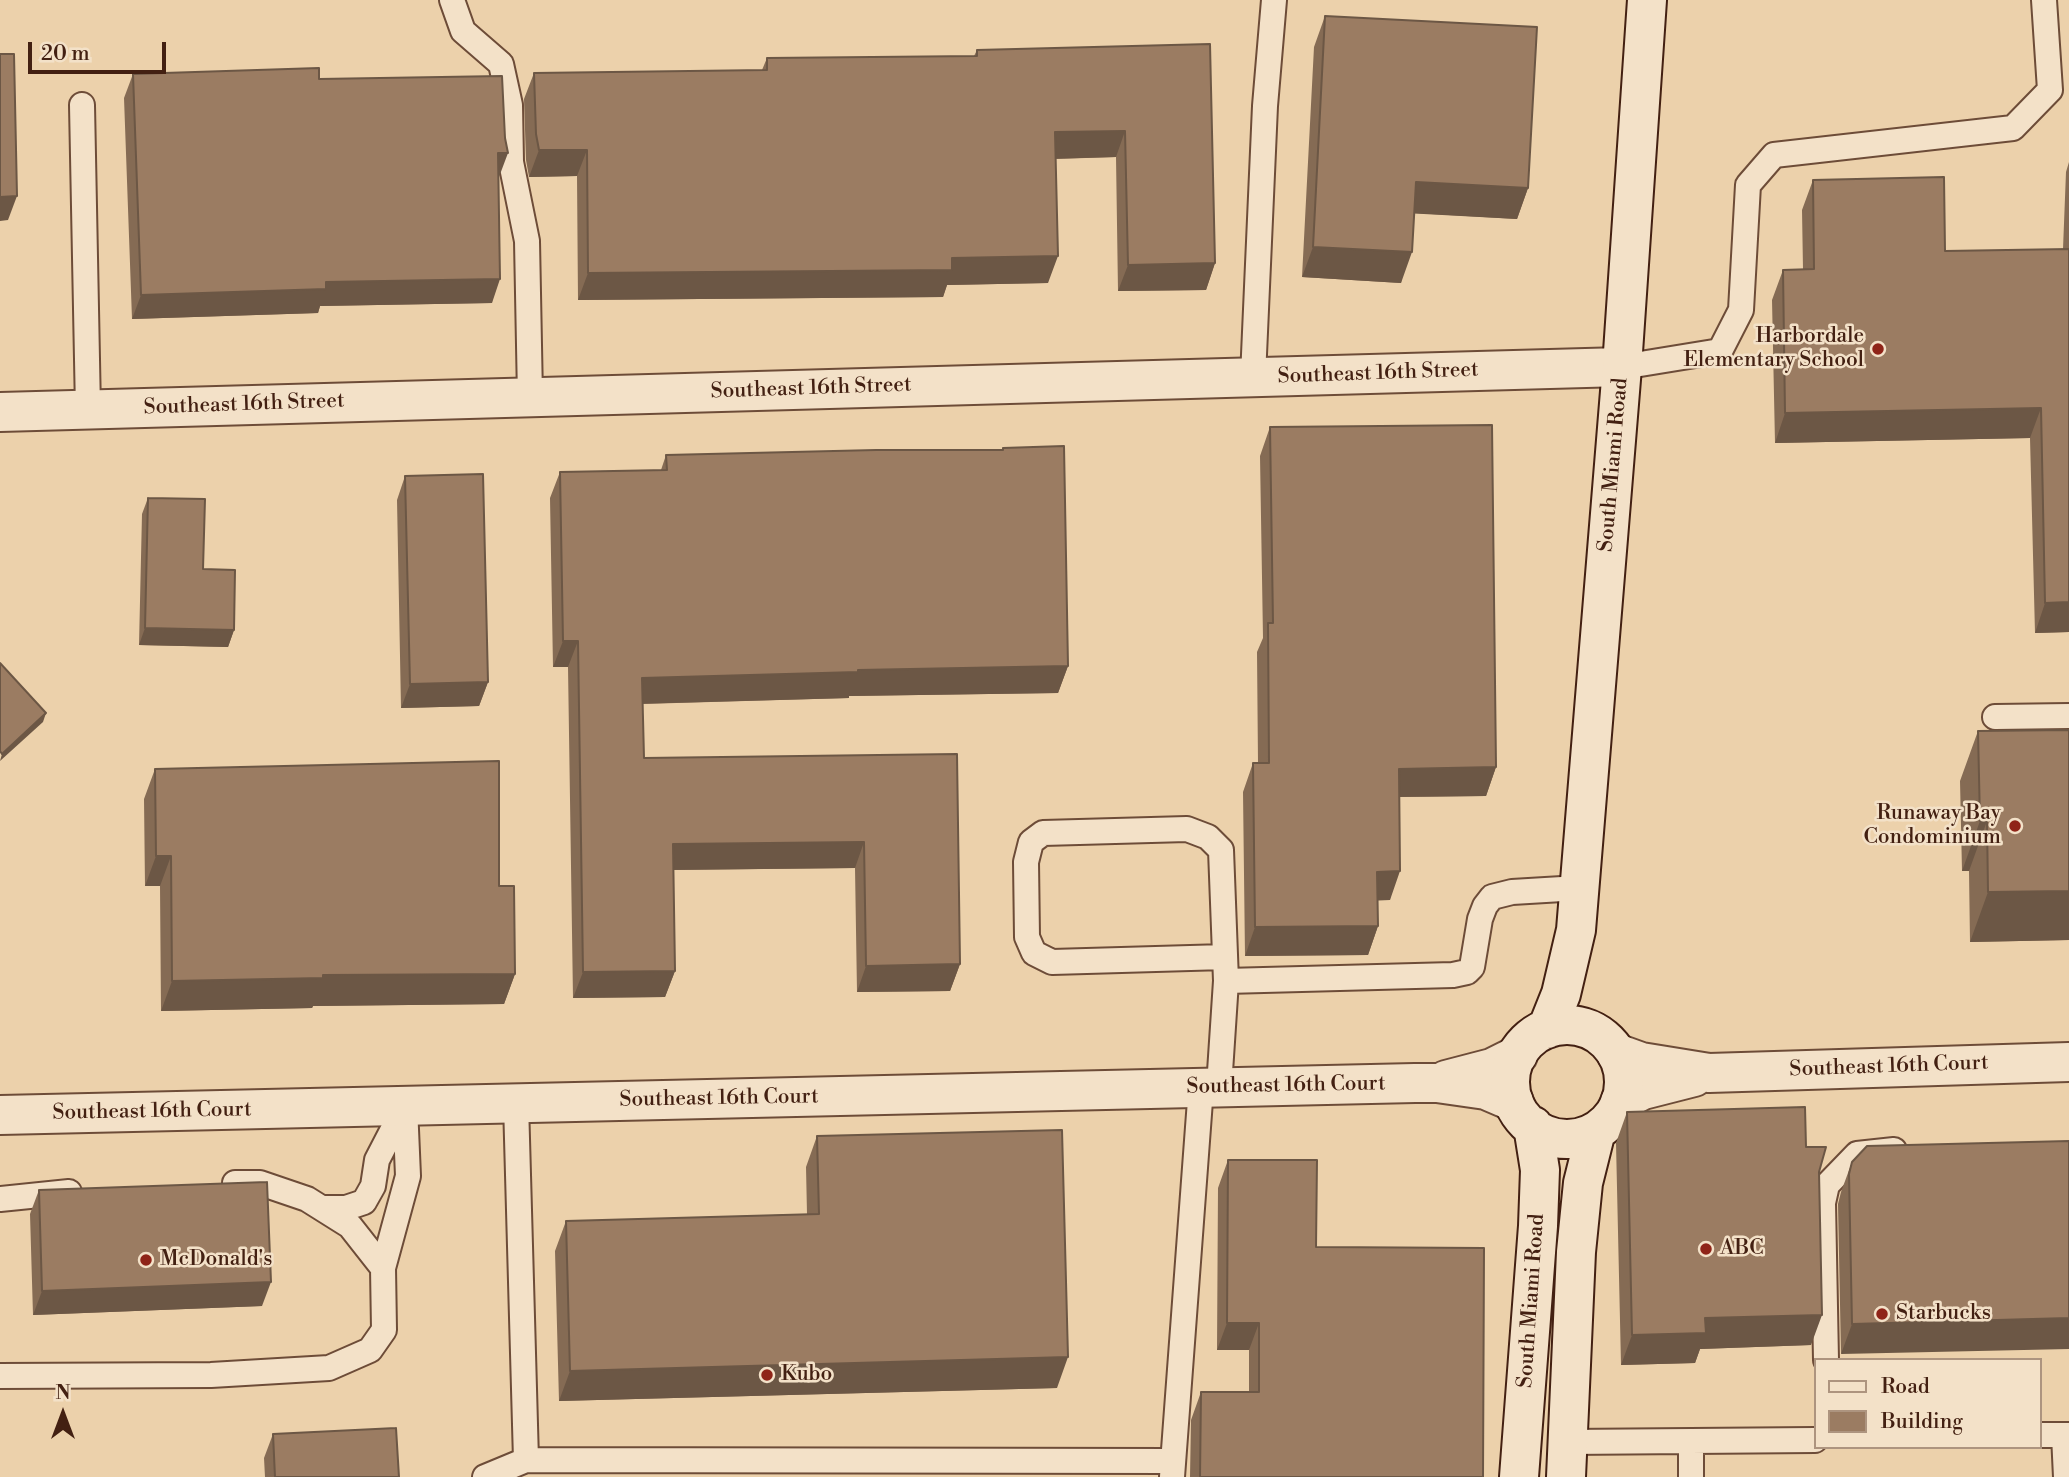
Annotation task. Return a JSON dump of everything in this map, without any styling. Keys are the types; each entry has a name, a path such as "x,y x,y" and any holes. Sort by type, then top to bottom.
{"street":[{"name":"South Miami Road","path":"1547,1029 1561,994 1576,930 1622,367 1647,0"},
{"name":"Southeast 16th Street","path":"0,412 1622,367"},
{"name":"South Miami Road","path":"1576,930 1606,1042"},
{"path":"1576,1025 1606,1042 1625,1074 1624,1093 1618,1110 1596,1131 1574,1138 1556,1138 1539,1132 1523,1114 1510,1083 1513,1063 1523,1045 1538,1032 1556,1026 1576,1025"},
{"name":"Southeast 16th Court","path":"1606,1042 1641,1062 1709,1073 2069,1062"},
{"name":"Southeast 16th Court","path":"1437,1083 1492,1068 1518,1055"},
{"name":"Southeast 16th Court","path":"1620,1102 1643,1090 1709,1073"},
{"name":"Southeast 16th Court","path":"0,1115 1437,1083 1486,1090 1523,1114"},
{"name":"South Miami Road","path":"1519,1477 1540,1170 1523,1114"},
{"name":"South Miami Road","path":"1567,1459 1576,1252 1583,1183 1596,1131"}],"lane":[{"path":"452,0 463,31 501,64 510,104 511,162 527,241 530,397"},
{"path":"1253,377 1265,106 1274,0"},
{"path":"1622,367 1720,351 1741,310 1748,185 1774,155 2013,128 2050,90 2044,0"},
{"path":"82,104 88,410"},
{"path":"1995,717 2069,716"},
{"path":"485,1477 526,1460 940,1469 1172,1469 1210,1087 1226,969 1221,850 1208,837 1187,829 1043,833 1031,842 1026,862 1027,937 1034,953 1052,962 1226,969 1460,974 1472,967 1480,919 1492,897 1512,892 1579,888"},
{"path":"516,1103 526,1460"},
{"path":"324,1208 346,1208 364,1202 373,1186 377,1160 405,1106"},
{"path":"0,1376 211,1375 328,1368 370,1350 384,1330 383,1268 408,1176 405,1106"},
{"path":"1826,1358 1823,1203 1827,1185 1857,1154 1876,1150 1916,1149"},
{"path":"216,1184 260,1183 307,1199 350,1226 383,1268"},
{"path":"0,1199 93,1190"},
{"path":"2041,1435 2067,1435 2066,1477"},
{"path":"1567,1459 1691,1442 1814,1440"},
{"path":"1691,1442 1691,1477"}],"building":[{"path":"1325,16 1537,27 1528,188 1416,182 1412,252 1313,247"},
{"path":"1210,44 1215,263 1128,265 1125,131 1055,132 1058,256 952,258 952,270 588,273 587,150 539,150 536,134 534,73 767,70 767,58 977,56 977,50"},
{"path":"0,54 14,54 17,196 0,197"},
{"path":"319,68 319,79 502,76 508,153 498,153 500,279 326,282 326,289 141,295 133,74"},
{"path":"1944,177 1945,251 2069,249 2069,602 2045,603 2041,408 1785,413 1783,270 1814,269 1813,180"},
{"path":"1492,425 1496,767 1399,769 1400,871 1377,872 1378,926 1255,927 1253,763 1269,763 1268,623 1273,623 1270,427"},
{"path":"1064,446 1068,666 642,678 644,758 957,754 960,964 866,966 864,842 673,844 675,971 583,972 578,641 563,641 560,472 667,470 666,455 1003,450"},
{"path":"483,474 488,682 410,684 405,476"},
{"path":"148,498 205,499 203,569 235,570 234,630 145,628"},
{"path":"0,663 46,713 2,754 0,751"},
{"path":"2069,730 2069,891 1988,892 1987,821 1980,821 1978,731"},
{"path":"499,761 499,886 514,886 515,974 323,975 323,978 172,981 171,856 156,856 155,769"},
{"path":"1805,1107 1806,1147 1826,1147 1819,1172 1822,1315 1705,1318 1706,1333 1632,1335 1627,1112"},
{"path":"1062,1130 1068,1357 570,1371 566,1221 819,1214 817,1136"},
{"path":"2069,1141 2069,1318 1852,1324 1849,1174 1852,1162 1867,1146"},
{"path":"1228,1160 1317,1160 1316,1247 1484,1248 1483,1477 1200,1477 1201,1392 1259,1392 1259,1323 1227,1323"},
{"name":"McDonald's","path":"267,1182 271,1282 42,1291 39,1190"},
{"path":"396,1428 399,1477 275,1477 273,1434"}],"place":[{"name":"Harbordale Elementary School","path":"1878,349"},
{"name":"Runaway Bay Condominium","path":"2015,826"},
{"name":"ABC","path":"1706,1249"},
{"name":"McDonald's","path":"146,1260"},
{"name":"Starbucks","path":"1882,1314"},
{"name":"Kubo","path":"767,1375"}]}
